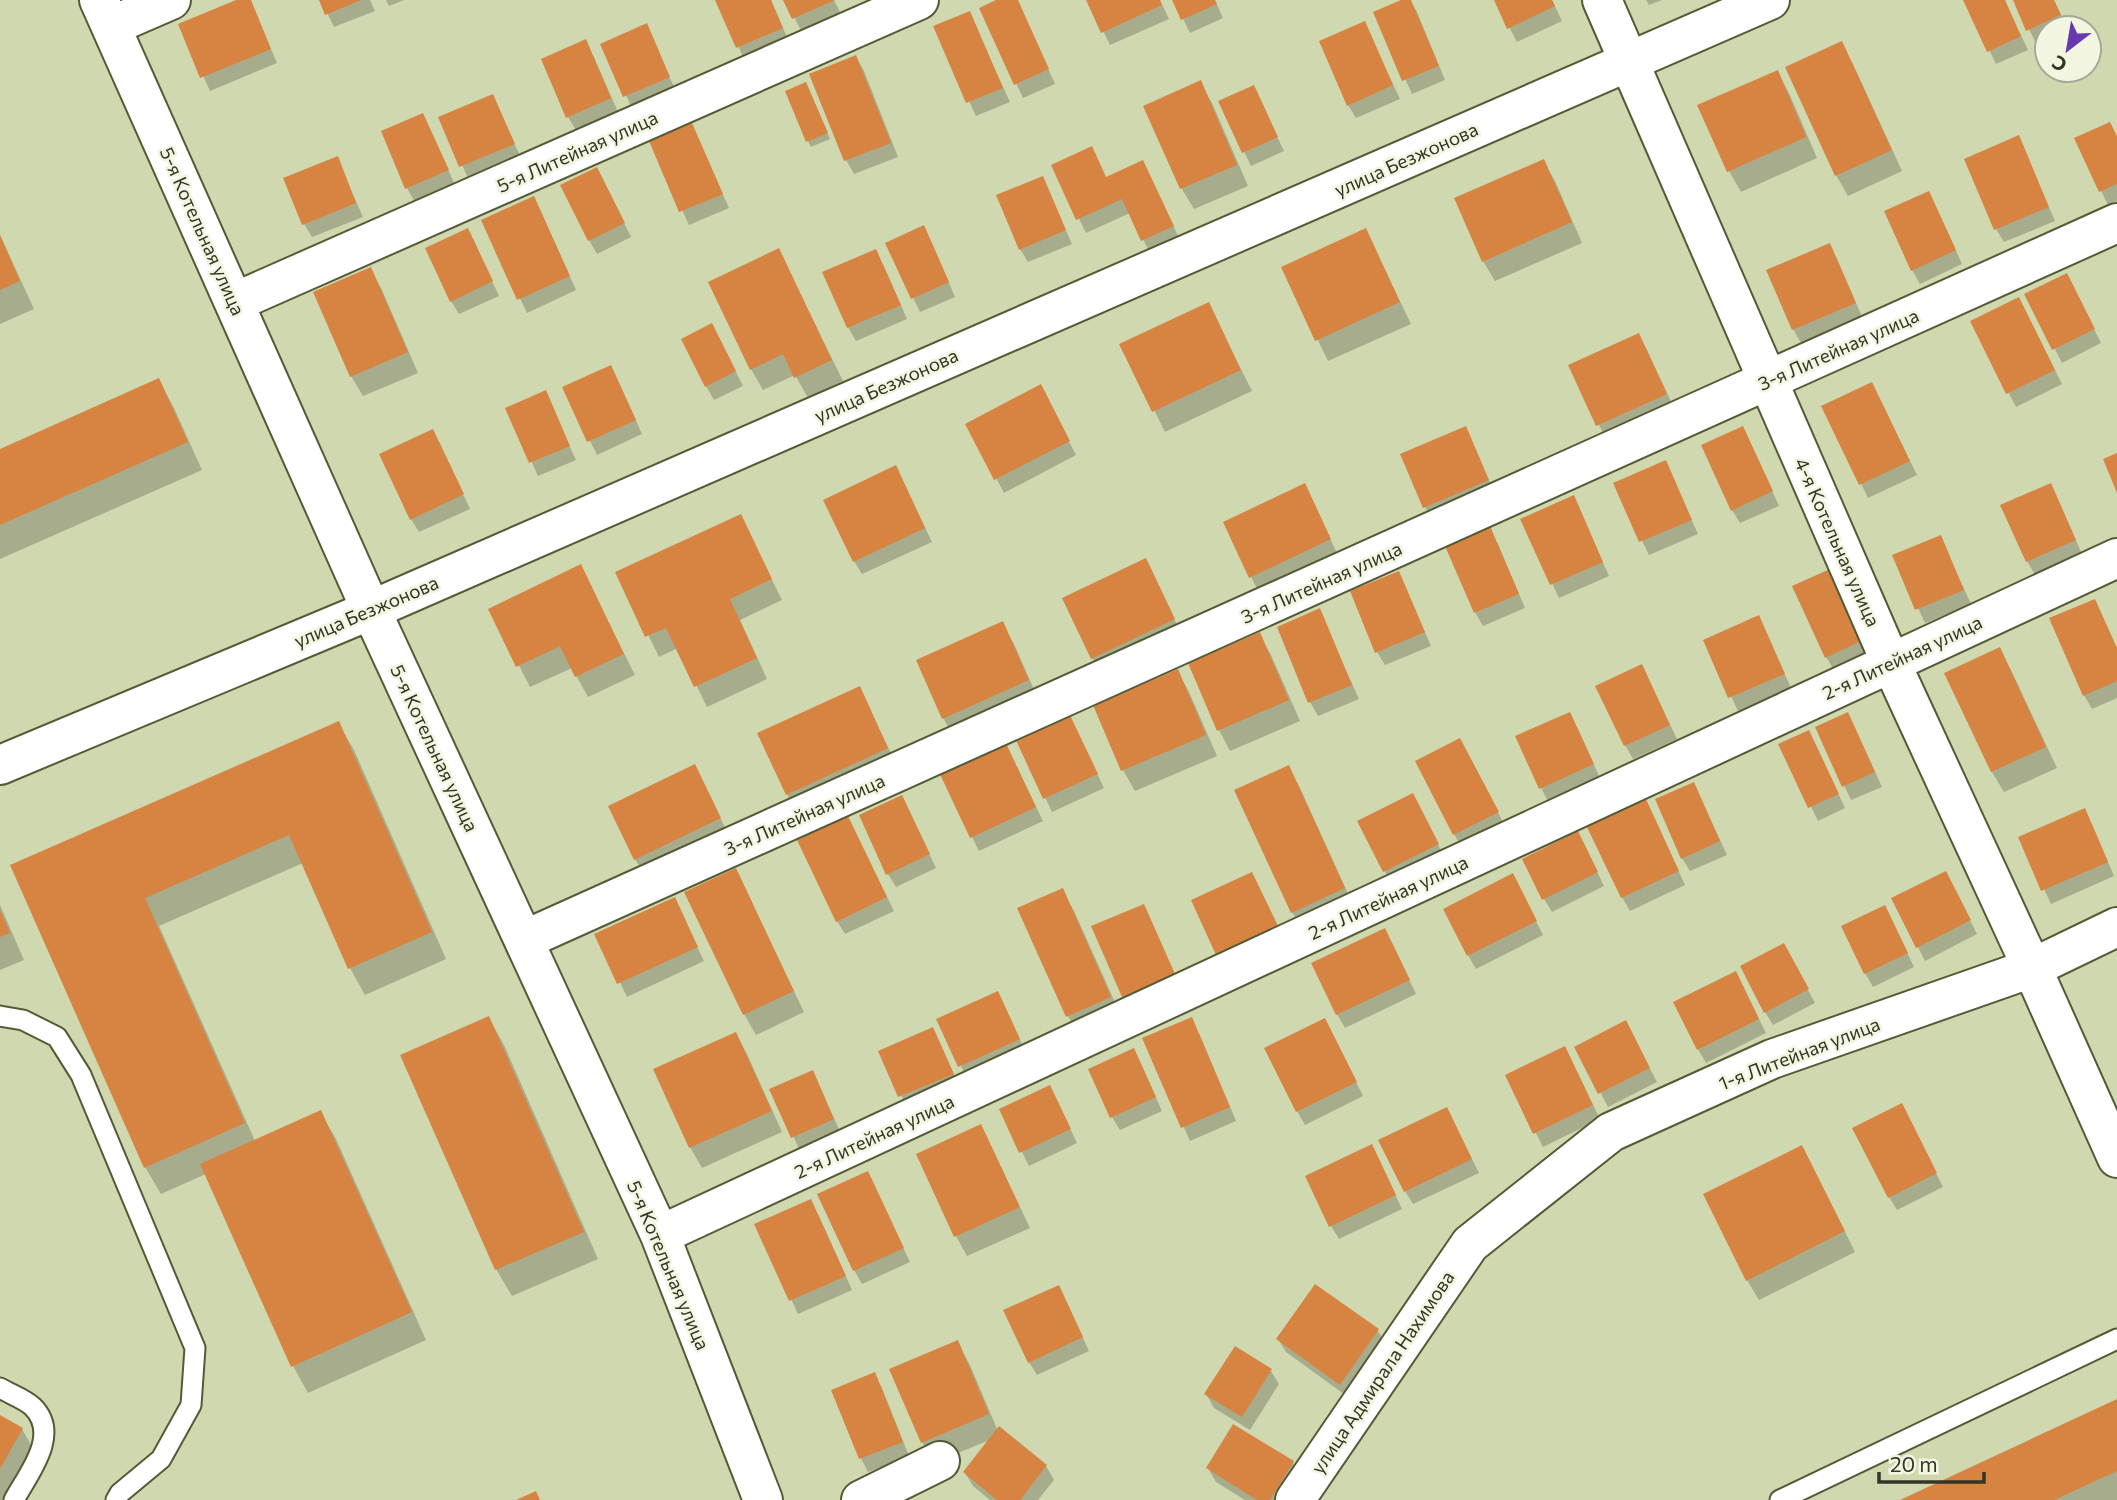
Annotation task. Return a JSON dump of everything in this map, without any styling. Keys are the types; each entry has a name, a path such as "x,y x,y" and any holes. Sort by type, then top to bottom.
{"street":[{"path":"105,13 170,0"},
{"name":"5-я Литейная улица","path":"235,302 919,0"},
{"name":"4-я Котельная улица","path":"1602,0 1891,663 2117,1158"},
{"name":"улица Безжонова","path":"0,765 371,610 1770,0"},
{"name":"5-я Котельная улица","path":"105,13 371,610 660,1235 763,1500"},
{"name":"3-я Литейная улица","path":"524,940 2117,223"},
{"name":"2-я Литейная улица","path":"660,1235 2117,558"},
{"name":"1-я Литейная улица","path":"1470,1244 1611,1132 1772,1059 2032,968 2117,927"},
{"name":"улица Адмирала Нахимова","path":"1295,1500 1470,1244"},
{"path":"861,1500 940,1461"}],"lane":[{"path":"0,1016 23,1020 57,1037 81,1075 195,1348 191,1405 161,1459 120,1493 116,1500"},
{"path":"1780,1500 2117,1339"},
{"path":"0,1388 32,1406 43,1422 44,1445 14,1500"}],"building":[{"path":"236,0 251,0 271,49 200,78 178,24"},
{"path":"319,0 361,0 325,15"},
{"path":"715,0 771,0 783,28 736,48"},
{"path":"783,0 835,0 792,19"},
{"path":"996,0 1018,0 1049,69 1014,85 979,8"},
{"path":"1086,0 1160,0 1162,5 1101,33"},
{"path":"1172,0 1215,0 1217,4 1181,20"},
{"path":"1401,0 1411,0 1439,66 1402,81 1373,12"},
{"path":"1494,0 1552,0 1555,6 1507,29"},
{"path":"1963,0 2005,0 2021,36 1987,52"},
{"path":"2013,0 2054,0 2061,14 2033,14 2033,28 2026,31"},
{"path":"970,11 1003,88 966,103 933,26"},
{"path":"1365,21 1393,85 1347,106 1319,41"},
{"path":"647,23 670,77 623,97 600,44"},
{"path":"586,39 611,98 566,118 541,59"},
{"path":"1842,41 1892,150 1835,176 1785,67"},
{"path":"856,55 891,143 844,161 809,74"},
{"path":"1778,70 1806,137 1727,172 1697,105"},
{"path":"1201,80 1237,165 1180,189 1143,106"},
{"path":"806,82 828,133 806,142 785,91"},
{"path":"1254,85 1278,137 1242,153 1218,101"},
{"path":"493,94 515,144 459,167 438,117"},
{"path":"423,113 449,170 405,189 381,131"},
{"path":"2110,122 2117,136 2117,184 2099,192 2074,138"},
{"path":"692,123 723,194 679,212 649,141"},
{"path":"2019,135 2049,207 1994,230 1964,159"},
{"path":"1092,146 1106,177 1143,160 1174,226 1141,241 1122,199 1076,220 1051,165"},
{"path":"338,156 356,203 302,225 283,178"},
{"path":"1544,159 1572,222 1482,262 1454,198"},
{"path":"597,167 625,223 588,241 560,185"},
{"path":"1043,176 1066,230 1019,250 996,195"},
{"path":"1929,191 1956,250 1911,271 1884,211"},
{"path":"534,196 570,276 517,300 481,220"},
{"path":"924,225 949,282 911,299 885,243"},
{"path":"468,228 493,281 450,302 425,248"},
{"path":"1366,228 1400,302 1315,341 1281,267"},
{"path":"0,235 20,281 0,290"},
{"path":"1830,243 1856,303 1792,330 1766,270"},
{"path":"779,248 832,360 794,378 783,354 750,370 708,282"},
{"path":"876,249 901,305 847,328 822,272"},
{"path":"371,267 408,352 350,377 313,292"},
{"path":"2067,273 2095,329 2052,350 2024,294"},
{"path":"2019,297 2055,370 2006,394 1970,321"},
{"path":"1209,302 1241,370 1152,412 1119,344"},
{"path":"712,323 736,371 705,387 681,339"},
{"path":"1639,333 1667,394 1596,426 1568,365"},
{"path":"611,365 636,420 587,442 562,387"},
{"path":"159,378 188,442 0,525 0,449"},
{"path":"1872,382 1910,461 1859,485 1821,406"},
{"path":"1041,384 1070,441 994,480 965,424"},
{"path":"546,390 570,446 529,463 505,408"},
{"path":"1466,426 1489,480 1423,508 1400,454"},
{"path":"1743,426 1773,491 1731,511 1701,445"},
{"path":"433,429 464,494 410,520 379,454"},
{"path":"2117,453 2117,493 2103,459"},
{"path":"1666,460 1692,520 1639,542 1613,483"},
{"path":"896,465 925,528 853,562 823,500"},
{"path":"1305,483 1331,539 1249,578 1223,522"},
{"path":"2051,483 2076,540 2026,562 2000,505"},
{"path":"1574,495 1603,562 1550,585 1520,519"},
{"path":"741,514 772,579 730,599 757,658 694,687 666,628 645,637 615,572"},
{"path":"1490,526 1519,594 1474,613 1445,546"},
{"path":"1941,535 1964,590 1915,610 1892,555"},
{"path":"1146,558 1175,619 1091,659 1062,598"},
{"path":"581,564 624,654 575,677 560,646 516,667 488,609"},
{"path":"1830,569 1863,640 1825,658 1792,586"},
{"path":"1399,571 1425,632 1375,653 1350,591"},
{"path":"2095,599 2117,648 2117,681 2083,696 2049,618"},
{"path":"1320,608 1352,685 1308,703 1277,627"},
{"path":"1759,615 1785,674 1728,698 1703,640"},
{"path":"1003,621 1029,680 942,719 916,660"},
{"path":"1260,632 1289,700 1217,731 1188,663"},
{"path":"2000,647 2046,747 1991,772 1944,673"},
{"path":"1642,664 1670,725 1624,746 1595,686"},
{"path":"1178,669 1206,735 1121,771 1093,705"},
{"path":"860,686 888,748 786,795 757,733"},
{"path":"1570,712 1594,764 1539,789 1515,736"},
{"path":"1848,712 1875,772 1842,787 1815,727"},
{"path":"1069,713 1098,774 1043,799 1015,738"},
{"path":"339,721 432,932 348,969 289,835 145,898 245,1123 144,1168 10,865"},
{"path":"1809,730 1839,794 1808,808 1778,744"},
{"path":"1460,738 1499,812 1453,835 1415,761"},
{"path":"1004,739 1036,807 970,838 938,770"},
{"path":"695,764 721,818 634,860 608,806"},
{"path":"1289,765 1345,888 1291,913 1234,790"},
{"path":"1694,782 1720,841 1681,859 1655,799"},
{"path":"1413,793 1439,844 1383,872 1357,821"},
{"path":"902,795 930,854 886,875 859,815"},
{"path":"1645,797 1679,871 1621,898 1586,825"},
{"path":"2085,808 2108,862 2041,891 2018,837"},
{"path":"848,816 887,897 836,922 797,840"},
{"path":"1578,831 1598,872 1542,900 1522,859"},
{"path":"736,868 794,991 743,1015 684,892"},
{"path":"1946,871 1971,920 1916,948 1891,898"},
{"path":"1252,872 1278,926 1216,955 1191,900"},
{"path":"1513,873 1537,921 1467,956 1443,909"},
{"path":"1063,888 1111,997 1066,1017 1017,908"},
{"path":"675,897 698,947 617,984 594,934"},
{"path":"1144,904 1175,974 1122,997 1091,926"},
{"path":"1885,905 1908,953 1864,974 1841,926"},
{"path":"0,910 10,933 0,937"},
{"path":"1385,928 1410,980 1336,1015 1311,963"},
{"path":"1784,943 1809,989 1764,1013 1740,966"},
{"path":"1736,971 1759,1019 1697,1050 1673,1002"},
{"path":"998,991 1020,1039 958,1067 936,1019"},
{"path":"489,1016 584,1232 495,1270 400,1055"},
{"path":"1192,1017 1230,1107 1181,1128 1142,1038"},
{"path":"1325,1018 1357,1082 1296,1112 1264,1048"},
{"path":"1626,1020 1650,1068 1598,1094 1574,1047"},
{"path":"933,1027 954,1074 898,1097 878,1051"},
{"path":"736,1032 772,1111 689,1148 653,1069"},
{"path":"1565,1046 1593,1105 1533,1134 1505,1075"},
{"path":"1134,1048 1156,1097 1110,1118 1088,1069"},
{"path":"813,1070 834,1119 791,1138 769,1089"},
{"path":"1050,1085 1071,1129 1019,1153 999,1109"},
{"path":"1902,1103 1937,1173 1888,1198 1852,1128"},
{"path":"1447,1107 1472,1159 1404,1192 1378,1140"},
{"path":"321,1110 412,1312 291,1367 200,1164"},
{"path":"981,1124 1020,1207 954,1237 916,1154"},
{"path":"1372,1144 1396,1195 1329,1227 1305,1176"},
{"path":"1802,1145 1845,1231 1746,1281 1703,1194"},
{"path":"868,1171 904,1248 853,1271 817,1194"},
{"path":"811,1199 846,1276 789,1301 754,1224"},
{"path":"1315,1284 1379,1329 1340,1385 1276,1339"},
{"path":"1059,1285 1083,1337 1028,1363 1003,1310"},
{"path":"958,1340 989,1414 921,1443 889,1369"},
{"path":"1235,1346 1272,1369 1242,1417 1204,1394"},
{"path":"875,1372 903,1442 859,1459 831,1390"},
{"path":"2117,1399 2117,1471 2054,1500 1900,1500"},
{"path":"0,1415 23,1428 0,1469"},
{"path":"1233,1424 1294,1461 1270,1500 1257,1500 1206,1468"},
{"path":"999,1426 1047,1465 1020,1500 997,1500 963,1472"},
{"path":"536,1491 540,1500 516,1500"}]}
